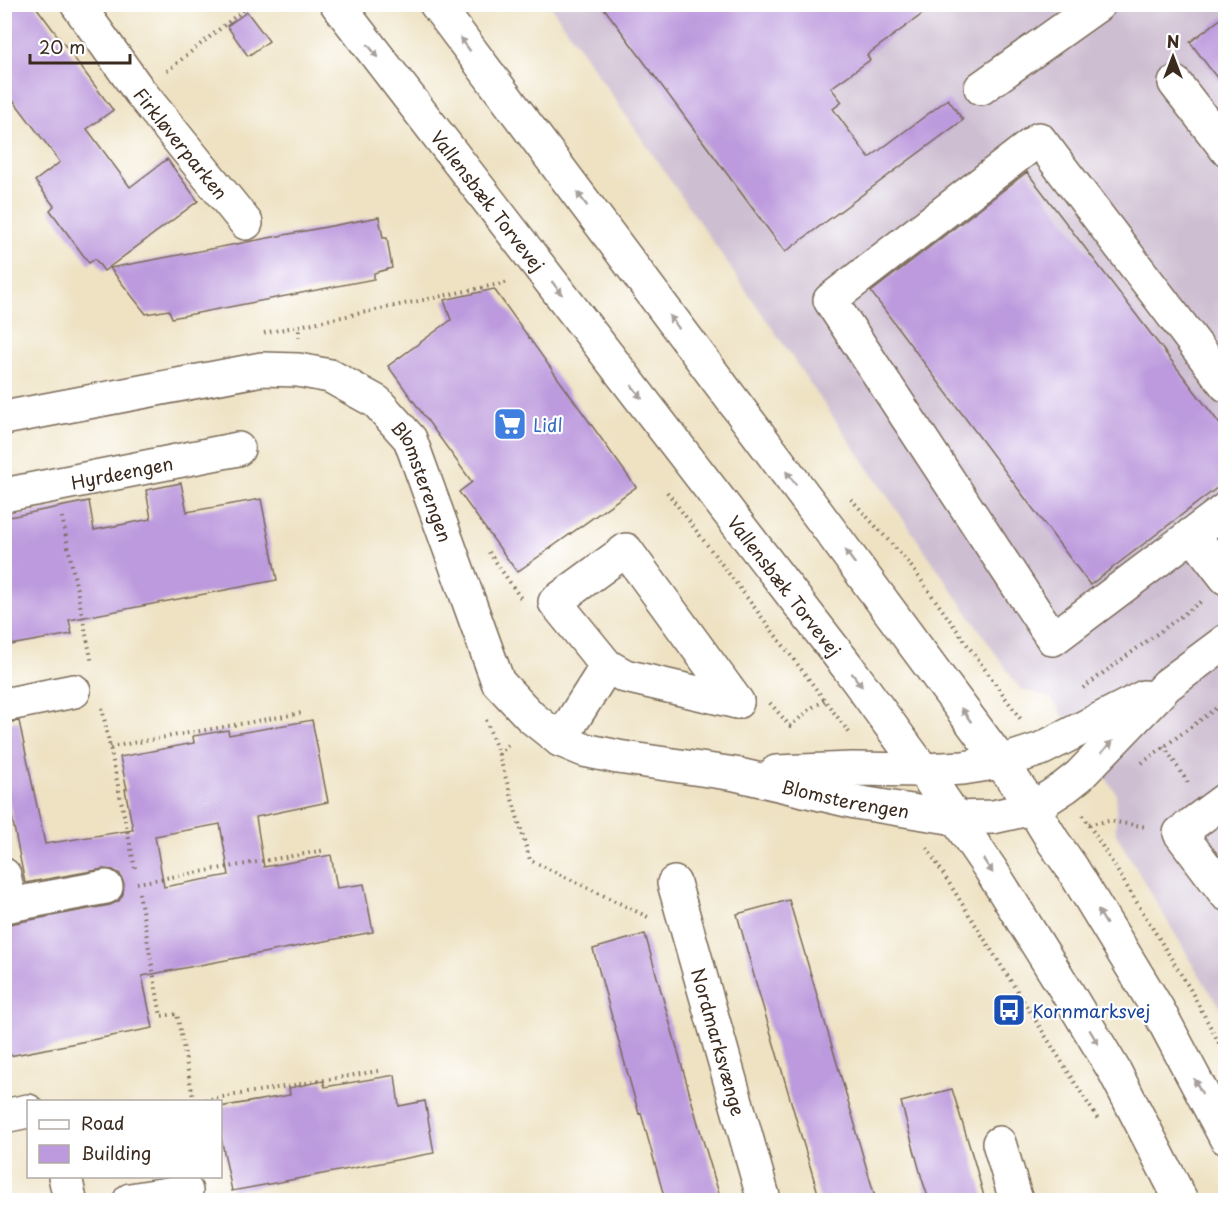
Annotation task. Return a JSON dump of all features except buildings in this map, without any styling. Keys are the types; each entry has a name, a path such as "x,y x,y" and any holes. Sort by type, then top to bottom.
{"street":[{"name":"Firkløverparken","path":"77,4 140,92 246,223"},
{"name":"Vallensbæk Torvevej","path":"337,4 847,666 923,770 997,880 1064,987 1109,1062 1181,1200"},
{"path":"436,4 833,534 1033,807 1157,1008 1226,1138"},
{"path":"981,88 1099,4"},
{"path":"1175,83 1226,149"},
{"path":"1226,385 1039,139 830,300 1053,639 1226,509"},
{"name":"Blomsterengen","path":"4,418 262,369 298,370 330,376 377,402 410,439 498,682 531,717 560,740 584,750 618,757 735,774 855,802 955,818 993,817 1033,807"},
{"name":"Hyrdeengen","path":"4,495 238,449"},
{"path":"1192,534 1216,588"},
{"path":"626,550 737,702 625,676 607,666 555,602 626,550"},
{"path":"1033,807 1065,788 1079,776 1167,685 1226,641"},
{"path":"560,740 607,666"},
{"path":"1001,762 1047,746 1167,685"},
{"path":"4,705 90,688"},
{"name":"Blomsterengen","path":"735,774 876,769 923,770 963,768 1001,762"},
{"path":"1217,805 1180,833 1226,894"},
{"name":"Nordmarksvænge","path":"674,883 764,1200"},
{"path":"6,895 122,885"},
{"path":"4,1116 27,1111"},
{"path":"999,1143 1016,1200"},
{"path":"65,1178 70,1200"},
{"path":"130,1200 186,1191"}],"path":[{"path":"140,92 251,4"},
{"path":"298,370 299,326 516,280"},
{"path":"661,484 876,769"},
{"path":"51,485 60,506 90,688 110,747 135,872"},
{"path":"448,543 480,538 523,602 555,602"},
{"path":"908,562 1027,727"},
{"path":"911,580 918,576"},
{"path":"1075,694 1216,588"},
{"path":"737,702 769,702 790,726 813,707 826,700"},
{"path":"1138,765 1226,701"},
{"path":"110,747 302,713"},
{"path":"1164,746 1217,805"},
{"path":"1079,809 1190,989 1226,1056"},
{"path":"904,810 1105,1129"},
{"path":"1089,824 1109,821 1180,833"},
{"path":"193,1100 177,1014 161,1016 122,885 326,850"},
{"path":"1024,1002 1030,998"},
{"path":"199,1100 378,1071"},
{"path":"399,1200 426,1196"}],"shaded area":[{"path":"550,5 1225,5 1225,1014 1204,983 1116,834 1116,793 1051,698 1020,689"}],"place":[{"name":"Lidl","path":"510,424"},
{"name":"Kornmarksvej","path":"1009,1010"}]}
